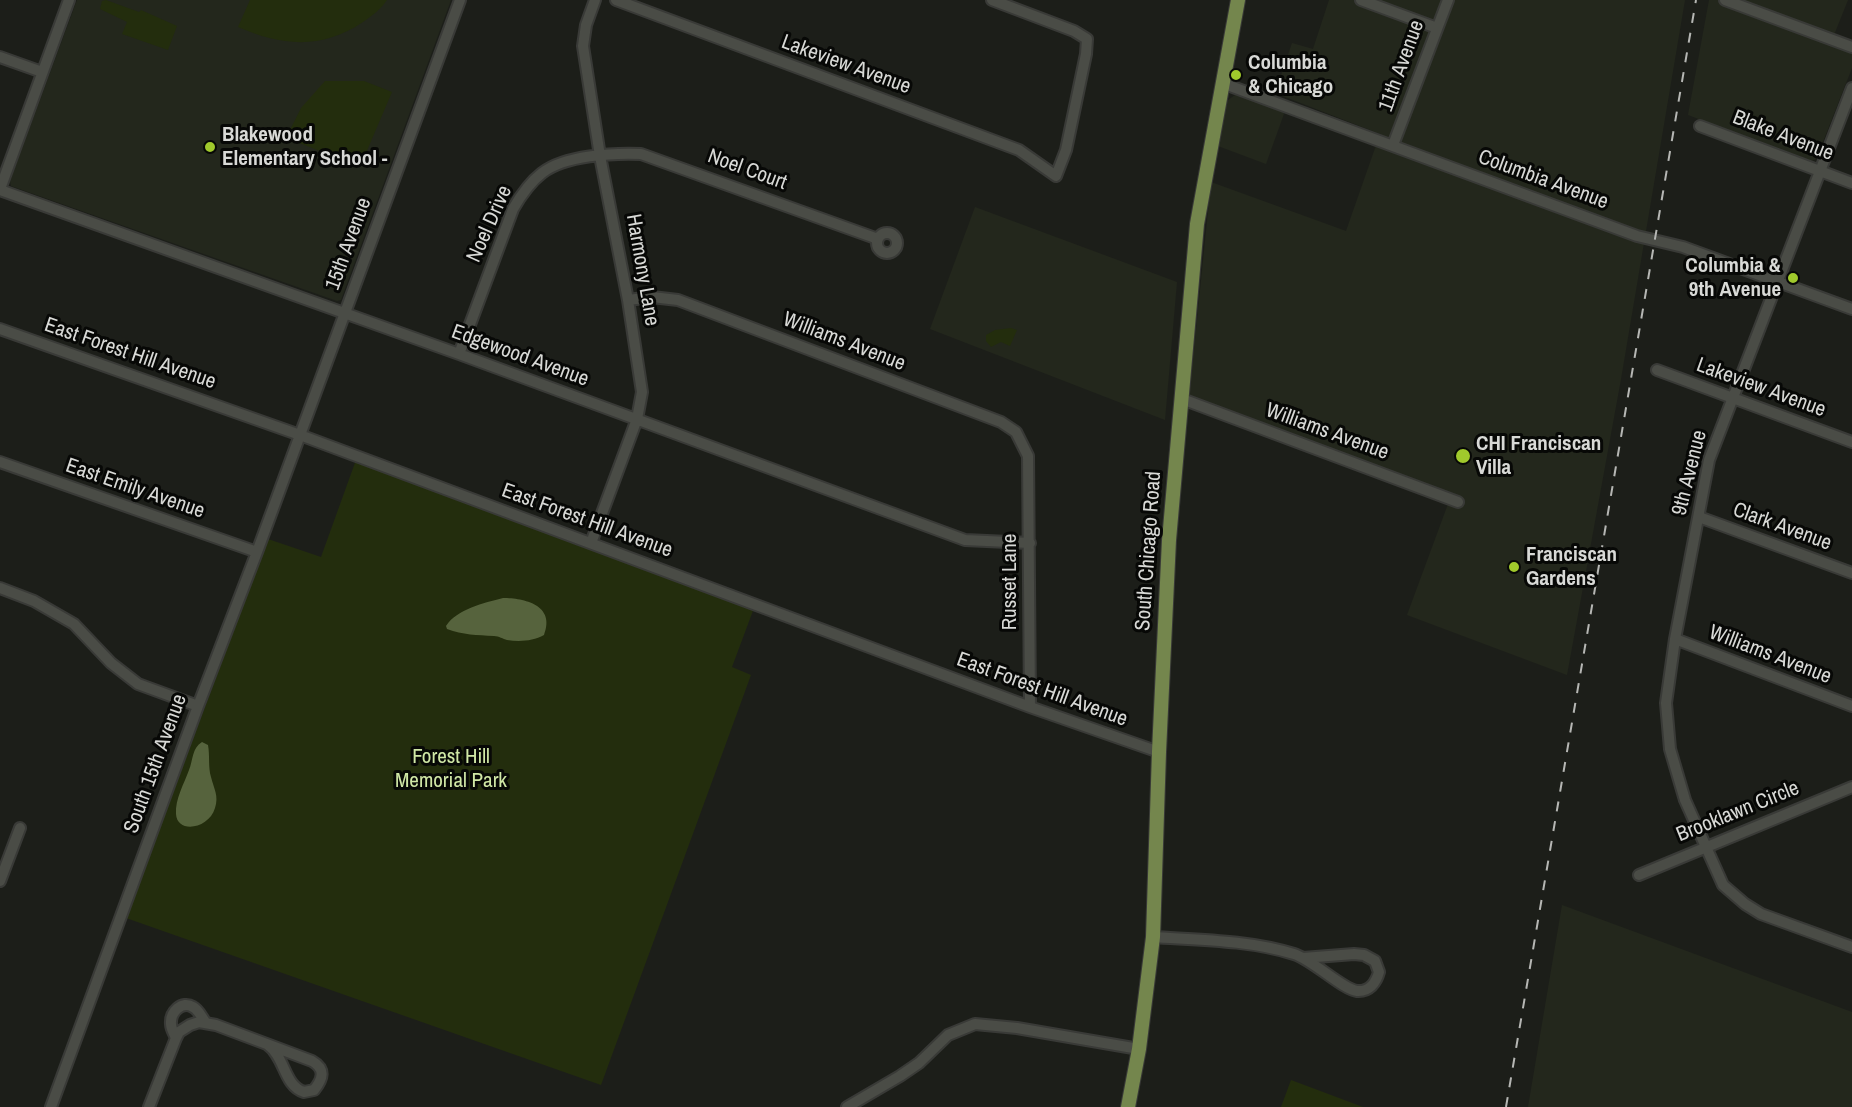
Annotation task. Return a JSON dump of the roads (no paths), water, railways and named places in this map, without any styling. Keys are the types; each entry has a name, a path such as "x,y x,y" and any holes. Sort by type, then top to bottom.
{"main road":[{"name":"South Chicago Road","path":"1128,1107 1139,1049 1153,937 1169,540 1197,224 1238,0"}],"street":[{"path":"0,190 69,0"},
{"name":"15th Avenue","path":"300,435 460,0"},
{"name":"Harmony Lane","path":"591,543 637,419 642,392 583,46 586,25 595,0"},
{"name":"Lakeview Avenue","path":"616,0 1019,150 1056,176 1066,150 1086,54 1086,39 1074,30 992,0"},
{"path":"1360,0 1437,28"},
{"name":"11th Avenue","path":"1394,145 1448,0"},
{"path":"1725,0 1852,47"},
{"path":"0,57 42,72"},
{"name":"Columbia Avenue","path":"1222,83 1637,236 1683,247 1852,309"},
{"name":"9th Avenue","path":"1705,847 1685,800 1670,749 1666,703 1675,639 1709,460 1852,88"},
{"name":"Blake Avenue","path":"1700,126 1852,183"},
{"name":"Noel Court","path":"600,156 621,153 641,154 656,158 878,239"},
{"name":"Noel Drive","path":"459,354 513,209 526,187 544,171 571,160 600,156"},
{"name":"Edgewood Avenue","path":"0,190 459,354 965,540 1030,543"},
{"name":"Williams Avenue","path":"628,300 652,297 678,300 1001,422 1016,432 1028,456"},
{"name":"East Forest Hill Avenue","path":"0,330 300,435 1030,707 1159,752"},
{"name":"Lakeview Avenue","path":"1657,370 1852,442"},
{"name":"Williams Avenue","path":"1182,399 1458,502"},
{"name":"South 15th Avenue","path":"56,1106 198,706 300,435"},
{"name":"Russet Lane","path":"1028,456 1030,707"},
{"name":"East Emily Avenue","path":"0,462 257,552"},
{"name":"Clark Avenue","path":"1699,517 1852,573"},
{"path":"0,588 34,601 74,624 111,663 138,684 198,706"},
{"name":"Williams Avenue","path":"1675,639 1852,706"},
{"name":"Brooklawn Circle","path":"1639,875 1852,787"},
{"path":"0,881 20,828"},
{"path":"1705,847 1723,885 1744,904 1761,914 1852,947"},
{"path":"1153,937 1257,946 1304,958 1364,955 1376,961 1379,972 1368,990 1355,991 1304,958"},
{"path":"176,1038 171,1022 174,1011 179,1007 188,1005 194,1007 206,1023"},
{"path":"149,1107 176,1038 179,1032 190,1024 206,1023 268,1045 317,1064 321,1068 322,1076 314,1090 304,1092 294,1087 276,1051 268,1045"},
{"path":"848,1107 909,1069 948,1035 975,1024 1027,1029 1139,1049"}],"railway":[{"path":"1506,1107 1696,0"}],"place":[{"name":"Columbia & Chicago","path":"1236,75"},
{"name":"Blakewood Elementary School -","path":"210,147"},
{"name":"Columbia & 9th Avenue","path":"1793,278"},
{"name":"CHI Franciscan Villa","path":"1463,456"},
{"name":"Franciscan Gardens","path":"1514,567"}],"park label":[{"name":"Forest Hill Memorial Park","path":"451,769"}]}
